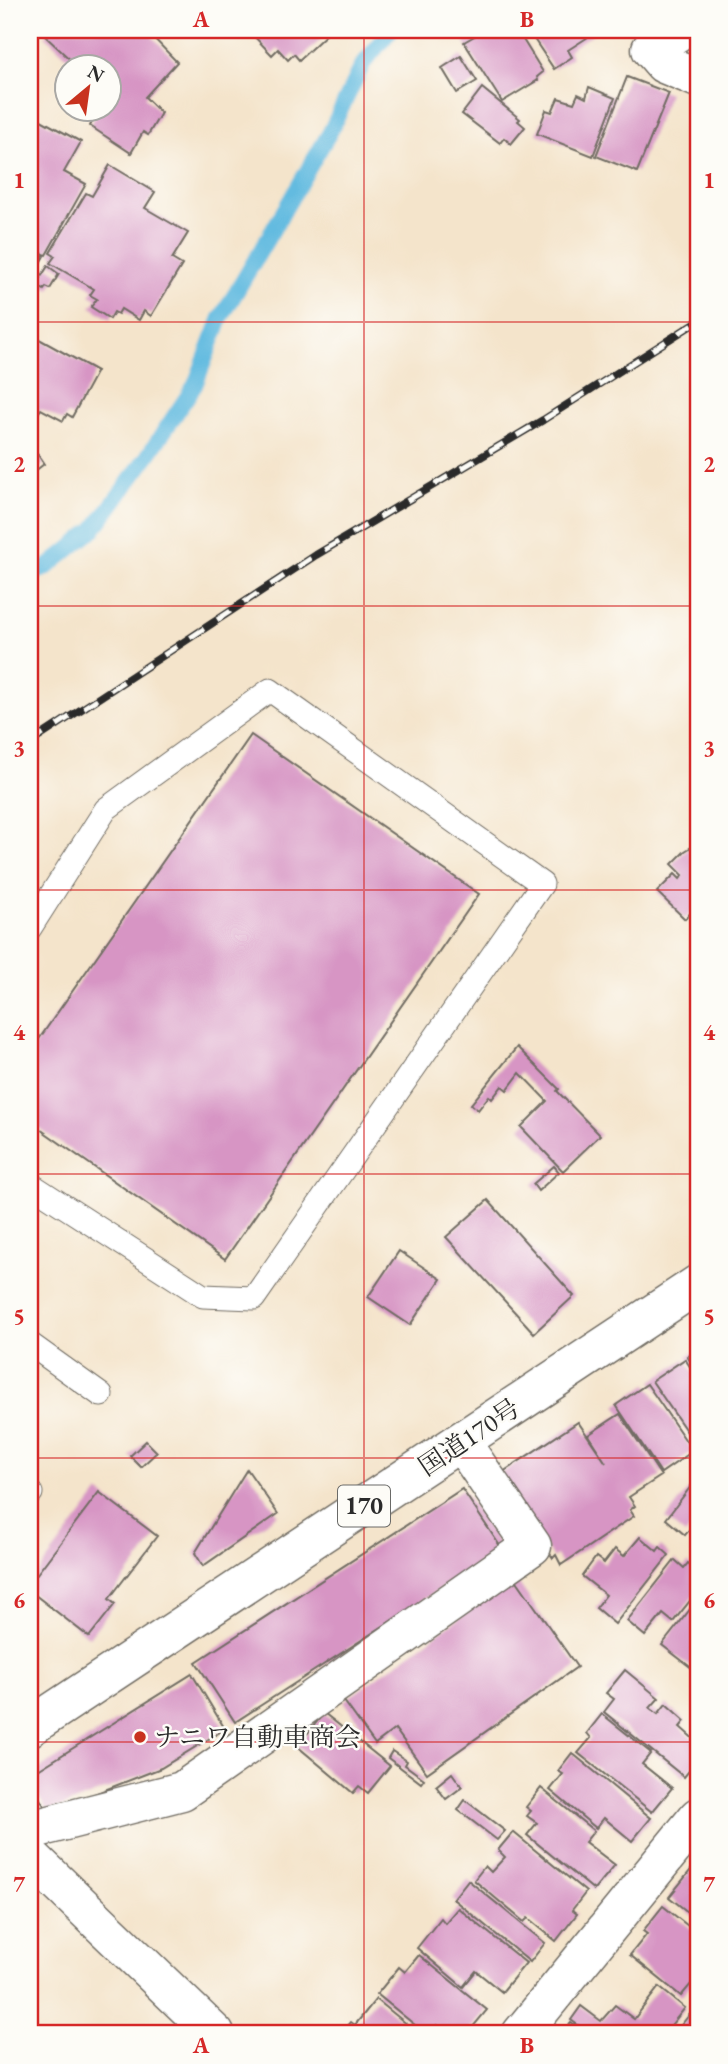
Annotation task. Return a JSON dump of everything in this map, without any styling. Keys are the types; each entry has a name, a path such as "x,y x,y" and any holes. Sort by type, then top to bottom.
{"main road":[{"path":"681,30 651,49 664,64 698,78"},
{"name":"国道170号","path":"30,1727 698,1284"},
{"path":"30,1830 182,1791 532,1546 461,1442"},
{"path":"522,2034 698,1817"},
{"path":"30,1856 215,2034"}],"lane":[{"path":"30,928 106,809 270,690 542,884 254,1298 203,1296 30,1184"},
{"path":"30,1344 101,1395"}],"building":[{"path":"51,30 146,30 177,62 145,97 161,113 148,135 143,132 131,153 90,126 92,122 122,122 122,52 62,52 45,36"},
{"path":"248,30 331,30 299,60 294,54 288,60 278,49 272,55"},
{"path":"485,30 517,30 543,72 537,77 538,80 502,102 464,42"},
{"path":"528,30 599,30 568,50 572,57 554,69"},
{"path":"461,56 477,81 457,93 442,68"},
{"path":"627,77 669,93 637,172 596,156"},
{"path":"589,87 615,98 593,156 537,134 546,110 552,112 558,98 574,103 578,94 586,98"},
{"path":"482,88 520,119 518,121 525,127 511,144 504,138 500,143 462,114"},
{"path":"30,114 81,142 64,172 86,184 46,255 30,246"},
{"path":"110,165 155,192 145,208 188,233 172,259 182,265 151,316 144,311 139,320 121,309 118,314 114,312 110,319 91,307 97,299 90,295 94,289 50,263 55,256 50,253 86,193 92,196"},
{"path":"30,248 44,256 30,281"},
{"path":"48,266 59,274 50,289 46,287 44,290 36,285"},
{"path":"30,334 97,371 72,417 67,414 63,421 41,409 37,415 30,411"},
{"path":"32,446 44,464 30,475 30,448"},
{"path":"251,735 479,894 225,1259 30,1122 30,1052"},
{"path":"698,843 698,905 685,919 657,892 675,874 680,879 683,875 672,864"},
{"path":"517,1047 600,1135 563,1171 521,1127 547,1101 520,1073 507,1090 502,1086 492,1099 489,1096 478,1110 471,1104"},
{"path":"554,1166 559,1172 538,1191 533,1184"},
{"path":"488,1200 574,1296 534,1333 446,1237"},
{"path":"399,1251 441,1279 410,1325 368,1297"},
{"path":"698,1349 698,1373 687,1356"},
{"path":"685,1359 698,1379 698,1448 652,1381"},
{"path":"647,1384 693,1451 661,1473 616,1405"},
{"path":"620,1414 661,1476 629,1497 635,1506 630,1510 634,1516 561,1565 556,1555 553,1558 497,1476 578,1422 606,1463 588,1435"},
{"path":"146,1441 157,1452 141,1467 130,1456"},
{"path":"247,1469 278,1514 203,1566 195,1553"},
{"path":"698,1477 698,1536 690,1529 685,1535 666,1519"},
{"path":"462,1489 502,1549 235,1722 196,1662"},
{"path":"99,1492 157,1536 109,1599 115,1604 89,1637 30,1591 30,1583"},
{"path":"640,1537 657,1551 660,1547 669,1555 615,1624 596,1608 606,1595 582,1576 596,1557 604,1563 615,1549 624,1556"},
{"path":"675,1560 684,1568 688,1563 698,1571 698,1591 673,1622 663,1614 645,1636 627,1621"},
{"path":"515,1578 577,1667 427,1773 395,1729 375,1744 344,1701"},
{"path":"692,1607 698,1612 698,1673 662,1645"},
{"path":"625,1670 659,1698 650,1708 658,1714 666,1704 685,1721 680,1727 698,1743 698,1760 684,1777 604,1712 614,1699 606,1693"},
{"path":"192,1674 225,1729 161,1768 48,1812 30,1783 30,1775"},
{"path":"324,1713 390,1766 368,1793 359,1786 353,1793 297,1746"},
{"path":"602,1714 651,1753 642,1764 672,1788 652,1812 578,1753 591,1738 587,1733"},
{"path":"392,1751 407,1761 405,1765 424,1779 421,1783 388,1758"},
{"path":"572,1753 651,1818 632,1841 604,1818 596,1828 550,1790 563,1774 558,1771"},
{"path":"452,1773 462,1787 446,1799 436,1786"},
{"path":"541,1788 594,1831 585,1842 615,1865 594,1890 527,1835 537,1823 527,1816 531,1811 526,1807"},
{"path":"465,1800 505,1831 497,1840 458,1810"},
{"path":"513,1832 586,1892 572,1910 577,1914 556,1941 528,1918 524,1922 474,1880 485,1866 491,1872 505,1857 498,1850"},
{"path":"698,1861 698,1920 669,1897"},
{"path":"468,1880 545,1943 530,1962 453,1899"},
{"path":"663,1906 698,1934 698,1976 681,1996 630,1955 647,1934 643,1931"},
{"path":"458,1908 526,1963 502,1992 476,1971 463,1987 417,1948 441,1918 445,1923"},
{"path":"419,1955 487,2010 467,2034 449,2034 437,2025 426,2034 377,1994 399,1967 405,1972"},
{"path":"659,1987 685,2008 664,2034 590,2034 571,2020 581,2006 601,2021 615,2005 634,2019"},
{"path":"376,1999 419,2034 341,2034 351,2022 355,2025"},
{"path":"698,2004 698,2034 674,2034"},
{"path":"571,2023 585,2034 562,2034"}],"waterway":[{"path":"30,574 45,569 94,529 195,385 221,318 330,132 363,64 391,30"}],"railway":[{"path":"30,743 316,555 543,420 698,321"}],"place":[{"name":"ナニワ自動車商会","path":"140,1737"}]}
